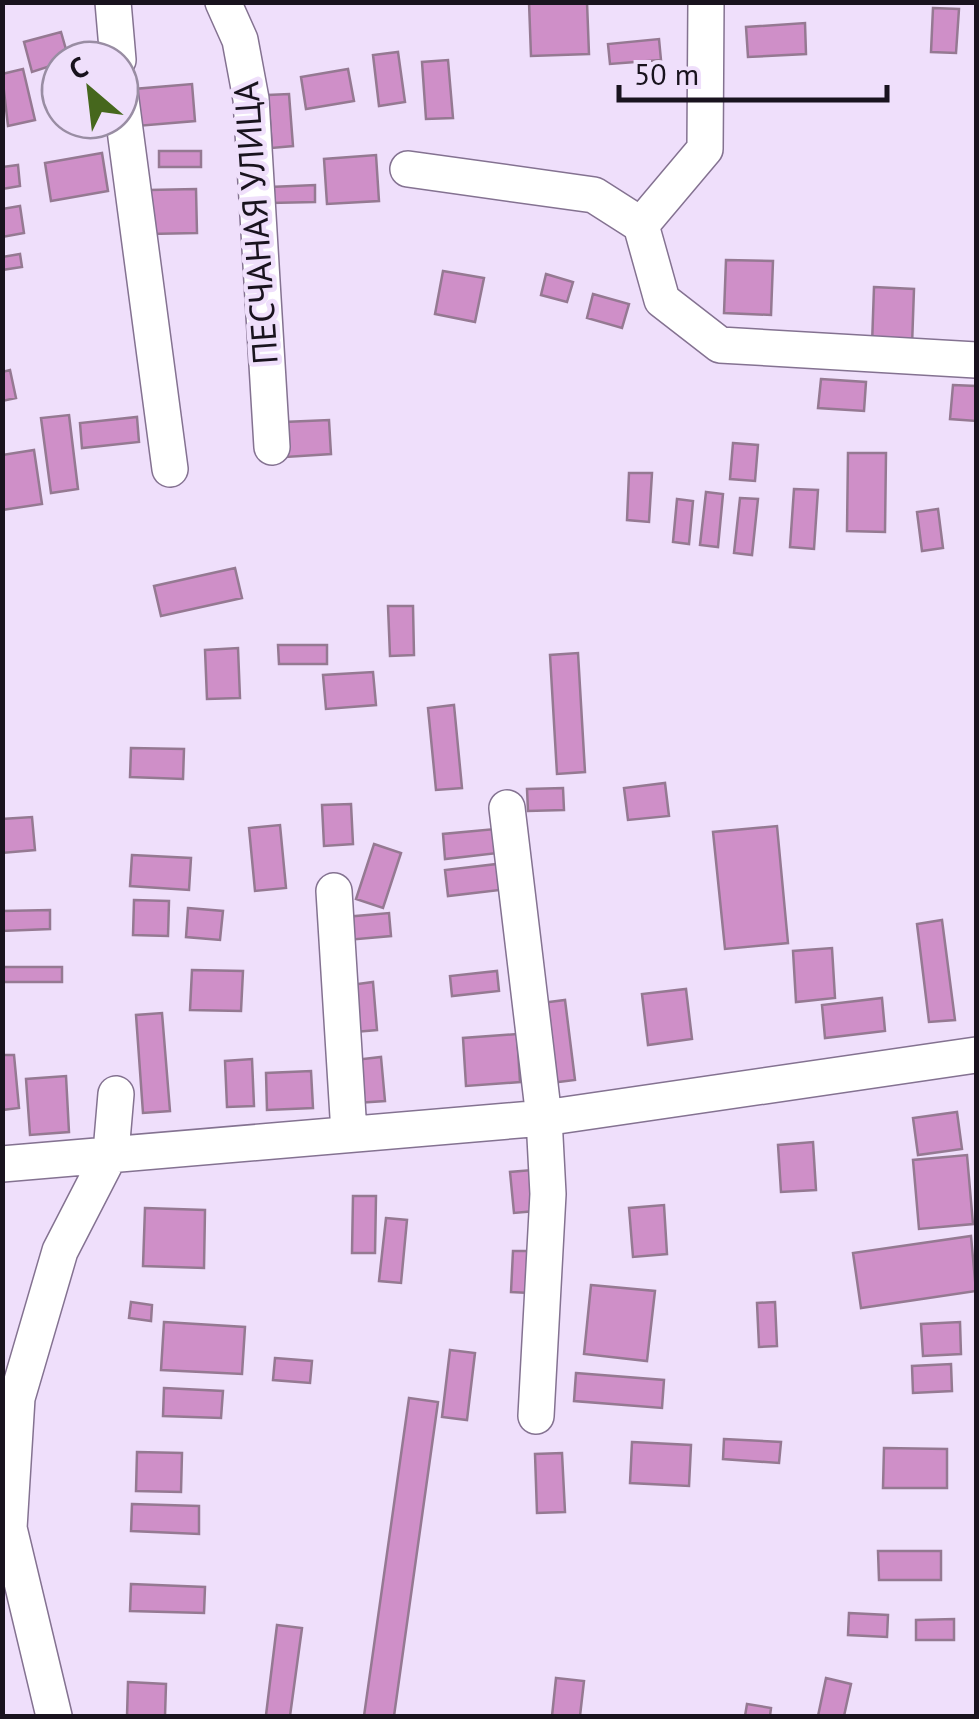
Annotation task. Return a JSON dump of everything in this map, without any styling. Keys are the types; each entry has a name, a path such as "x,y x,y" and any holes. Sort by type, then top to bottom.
{"street":[{"path":"114,2 117,40"},
{"name":"ПЕСЧАНАЯ УЛИЦА","path":"223,2 240,40 252,99 272,447"},
{"path":"641,225 706,148 706,2"},
{"path":"126,140 170,469"},
{"path":"408,168 594,196 641,225 662,300 720,345 976,360"},
{"path":"508,808 544,1118 548,1194 536,1416"},
{"path":"334,891 350,1133"},
{"path":"2,1164 544,1118 976,1055"},
{"path":"54,1716 9,1528 10,1389 60,1252 111,1152 116,1094"}],"building":[{"path":"529,2 587,2 589,54 531,56"},
{"path":"933,8 959,9 956,53 931,52"},
{"path":"805,23 806,54 748,57 746,27"},
{"path":"61,32 63,40 40,40 40,69 32,72 24,42"},
{"path":"659,39 661,60 610,64 608,44"},
{"path":"398,52 405,102 379,106 373,55"},
{"path":"448,60 453,118 426,119 422,62"},
{"path":"23,69 35,120 8,126 2,74"},
{"path":"348,69 354,101 306,109 301,77"},
{"path":"192,84 195,121 140,126 140,88"},
{"path":"289,94 293,146 272,148 268,95"},
{"path":"159,151 201,151 201,167 159,167"},
{"path":"102,153 108,191 51,201 45,163"},
{"path":"376,155 379,201 327,204 324,159"},
{"path":"18,165 20,186 2,189 2,167"},
{"path":"315,185 315,202 270,203 270,187"},
{"path":"196,189 197,233 149,234 149,190"},
{"path":"20,206 24,233 2,237 2,209"},
{"path":"20,254 22,267 2,270 2,257"},
{"path":"726,260 773,261 771,315 724,313"},
{"path":"443,271 484,278 475,322 435,314"},
{"path":"546,274 573,282 567,302 541,295"},
{"path":"874,287 914,289 912,346 872,345"},
{"path":"593,294 629,304 622,328 587,318"},
{"path":"10,370 16,398 2,401 2,372"},
{"path":"821,379 866,382 864,411 818,408"},
{"path":"953,385 976,386 976,421 950,419"},
{"path":"69,415 78,489 51,493 41,418"},
{"path":"137,417 139,442 82,448 80,423"},
{"path":"329,420 331,454 286,457 284,422"},
{"path":"733,443 758,445 755,481 730,479"},
{"path":"34,450 42,504 2,510 2,455"},
{"path":"848,453 886,453 885,532 847,531"},
{"path":"629,473 652,473 649,522 627,520"},
{"path":"794,489 818,490 814,549 790,547"},
{"path":"706,492 723,494 718,547 700,545"},
{"path":"740,498 758,499 752,555 734,553"},
{"path":"677,499 693,501 689,544 673,542"},
{"path":"938,509 943,548 922,551 917,512"},
{"path":"235,568 242,598 161,616 154,586"},
{"path":"388,606 413,606 414,655 390,656"},
{"path":"278,645 327,645 327,664 279,664"},
{"path":"238,648 240,698 207,699 205,650"},
{"path":"578,653 585,772 557,774 550,655"},
{"path":"373,672 376,705 326,709 323,675"},
{"path":"454,705 462,788 436,790 428,708"},
{"path":"131,748 184,749 183,779 130,777"},
{"path":"665,783 669,816 628,820 624,788"},
{"path":"563,788 564,810 528,811 527,789"},
{"path":"351,804 353,844 324,846 322,805"},
{"path":"32,817 35,850 2,853 2,819"},
{"path":"280,825 286,888 255,891 249,828"},
{"path":"777,826 788,943 725,949 713,832"},
{"path":"495,829 498,853 445,859 443,834"},
{"path":"374,844 401,853 383,908 356,899"},
{"path":"132,855 191,858 189,890 130,886"},
{"path":"497,864 500,890 448,896 445,870"},
{"path":"134,900 169,901 168,936 133,935"},
{"path":"188,908 223,911 220,940 186,937"},
{"path":"50,910 50,929 2,931 2,911"},
{"path":"389,913 391,936 347,940 345,917"},
{"path":"942,920 955,1020 929,1022 917,924"},
{"path":"832,948 835,998 796,1002 793,951"},
{"path":"3,967 62,967 62,982 2,982"},
{"path":"192,970 243,971 241,1011 190,1010"},
{"path":"497,971 499,991 452,996 450,976"},
{"path":"373,982 377,1030 355,1032 350,985"},
{"path":"686,989 692,1039 648,1045 642,994"},
{"path":"882,998 885,1031 825,1038 822,1005"},
{"path":"565,1000 575,1080 550,1083 541,1003"},
{"path":"162,1013 170,1111 143,1113 136,1015"},
{"path":"517,1034 520,1082 466,1086 463,1038"},
{"path":"2,1055 14,1055 19,1108 2,1110"},
{"path":"381,1057 385,1101 357,1103 354,1060"},
{"path":"252,1059 254,1106 227,1107 225,1061"},
{"path":"311,1071 313,1108 267,1110 266,1073"},
{"path":"66,1076 69,1132 30,1135 26,1079"},
{"path":"957,1112 962,1149 918,1155 913,1118"},
{"path":"813,1142 816,1190 781,1192 778,1145"},
{"path":"967,1155 973,1224 919,1229 913,1160"},
{"path":"532,1170 535,1211 514,1213 510,1172"},
{"path":"353,1196 376,1196 375,1253 352,1253"},
{"path":"664,1205 667,1254 633,1257 629,1208"},
{"path":"145,1208 205,1210 204,1268 143,1266"},
{"path":"386,1218 407,1220 401,1283 379,1281"},
{"path":"971,1236 976,1291 861,1308 853,1253"},
{"path":"513,1251 531,1251 529,1293 511,1292"},
{"path":"591,1285 655,1291 647,1361 584,1354"},
{"path":"131,1302 152,1305 151,1321 129,1318"},
{"path":"775,1302 777,1346 759,1347 757,1303"},
{"path":"164,1322 245,1327 242,1374 161,1370"},
{"path":"960,1322 961,1354 923,1356 921,1324"},
{"path":"450,1350 475,1353 467,1420 442,1417"},
{"path":"275,1358 312,1361 310,1383 273,1380"},
{"path":"951,1364 952,1391 913,1393 912,1366"},
{"path":"576,1373 664,1380 662,1408 574,1401"},
{"path":"164,1388 223,1391 221,1418 163,1416"},
{"path":"409,1398 438,1402 394,1716 364,1716"},
{"path":"724,1439 781,1442 779,1463 723,1459"},
{"path":"632,1442 691,1445 689,1486 630,1483"},
{"path":"884,1448 947,1449 947,1488 883,1488"},
{"path":"137,1452 182,1453 181,1492 136,1491"},
{"path":"562,1453 565,1512 537,1513 535,1454"},
{"path":"132,1504 199,1506 199,1534 131,1531"},
{"path":"878,1551 941,1551 941,1580 879,1580"},
{"path":"131,1584 205,1587 204,1613 130,1611"},
{"path":"849,1613 888,1615 887,1637 848,1635"},
{"path":"954,1619 954,1640 916,1640 916,1620"},
{"path":"277,1625 302,1628 290,1716 266,1715"},
{"path":"556,1678 584,1681 580,1716 552,1716"},
{"path":"826,1678 851,1684 844,1716 818,1716"},
{"path":"128,1682 166,1684 165,1716 127,1716"},
{"path":"747,1704 771,1708 770,1716 745,1716"}]}
